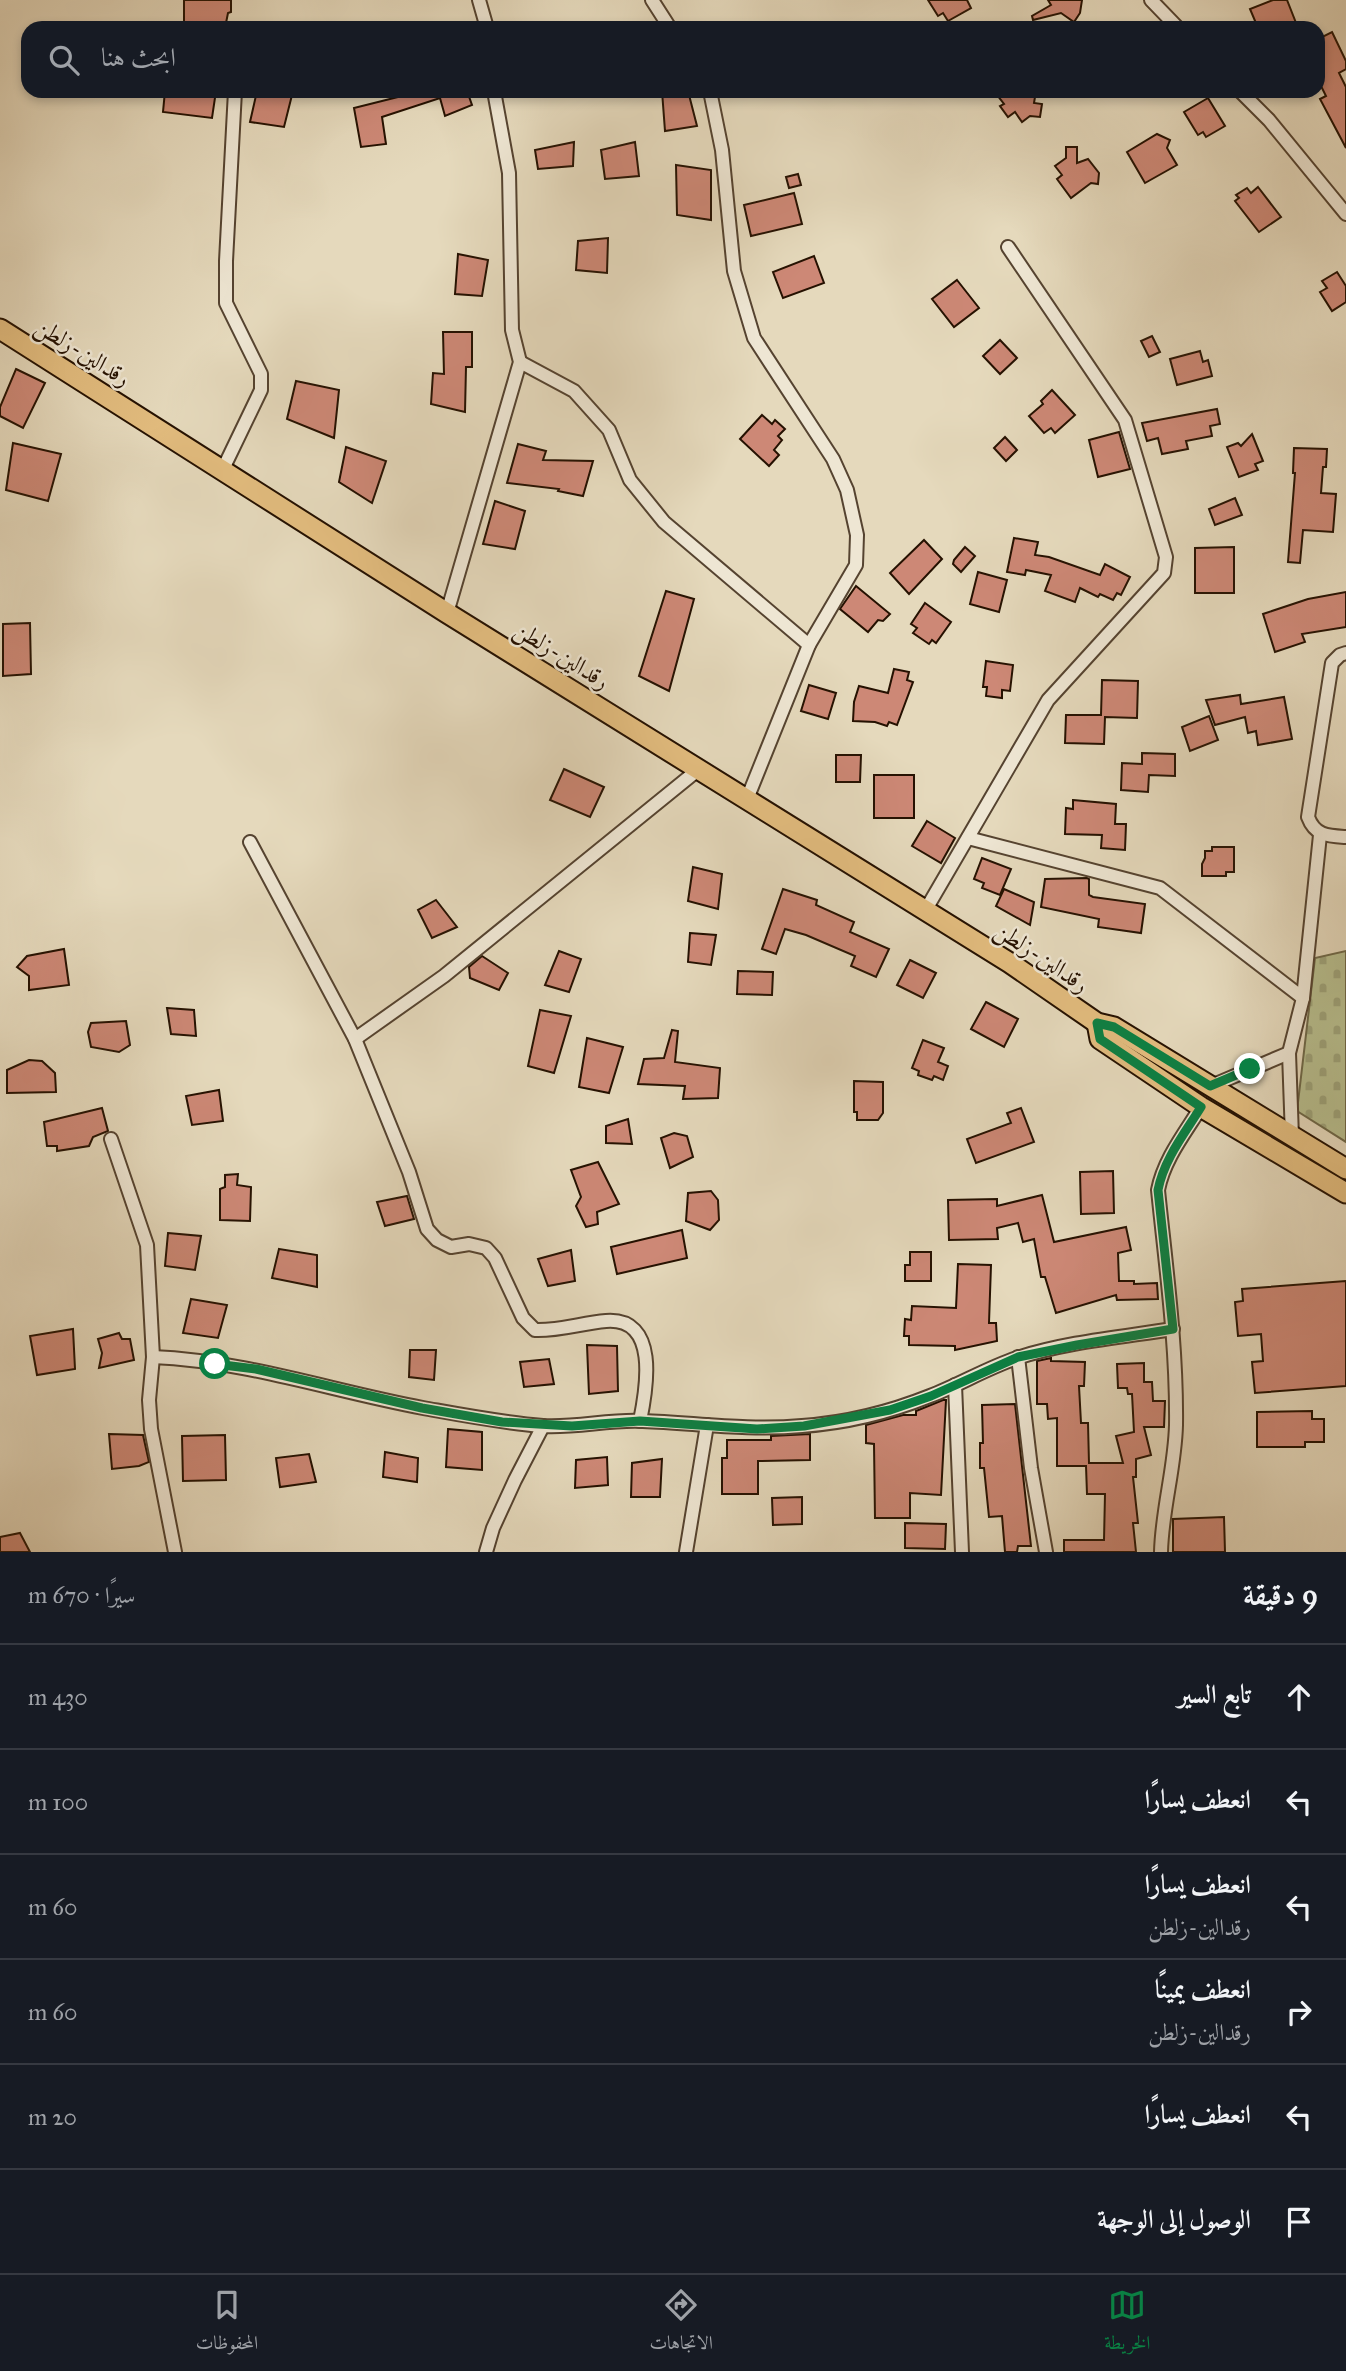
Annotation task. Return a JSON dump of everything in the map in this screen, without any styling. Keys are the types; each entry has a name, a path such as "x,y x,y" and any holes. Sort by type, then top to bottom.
{"main road":[{"name":"رقدالين-زلطن","path":"0,329 447,613 1010,963 1097,1023 1114,1027 1346,1169"},
{"name":"رقدالين-زلطن","path":"1097,1023 1100,1039 1201,1107 1346,1193"}],"street":[{"path":"479,0 485,21"},
{"path":"652,0 666,21"},
{"path":"1151,0 1171,21"},
{"path":"223,469 261,390 261,374 226,303 235,98"},
{"path":"447,613 520,362 512,330 509,173 495,98"},
{"path":"711,98 722,150 734,271 754,338 833,459 847,490 857,535 856,565 809,645 747,799"},
{"path":"1247,98 1269,120 1346,214"},
{"path":"925,911 1048,700 1164,573 1166,557 1125,420 1008,247"},
{"path":"520,362 574,391 608,430 630,480 664,522 809,645"},
{"path":"1346,653 1332,663 1308,817 1312,827 1321,835 1346,837"},
{"path":"355,1039 444,976 699,769"},
{"path":"1292,1137 1289,1053 1303,998 1321,835"},
{"path":"968,838 1160,888 1303,998"},
{"path":"250,842 355,1039 410,1172 427,1228 437,1240 451,1247 469,1244 486,1248 495,1258 523,1318 535,1330 608,1321 630,1325 640,1335 645,1352 646,1393 640,1421"},
{"path":"1210,1086 1289,1053"},
{"path":"1161,1552 1163,1514 1174,1455 1175,1369 1158,1190 1161,1174 1201,1107"},
{"path":"111,1139 147,1245 153,1357 149,1400 151,1429 175,1552"},
{"path":"153,1357 181,1358 256,1369 422,1408 502,1422 544,1426 640,1421 757,1429 839,1421 890,1410 1018,1357 1173,1329"},
{"path":"1018,1357 1031,1468 1046,1552"},
{"path":"955,1385 962,1552"},
{"path":"687,1552 708,1425"},
{"path":"486,1552 493,1528 544,1426"}],"green space":[{"path":"1346,951 1346,1142 1297,1111 1315,958"}],"building":[{"path":"184,0 231,0 231,12 228,13 226,21 184,21"},
{"path":"928,0 967,0 971,8 948,21 943,13 938,16"},
{"path":"1048,0 1082,0 1080,13 1075,21 1061,13 1033,20 1032,16 1051,5"},
{"path":"1273,0 1287,0 1295,21 1255,21 1250,9"},
{"path":"1332,32 1346,61 1346,69 1339,73 1346,87 1346,148 1320,99 1326,96 1325,36"},
{"path":"164,98 215,98 212,118 163,112"},
{"path":"255,98 291,98 284,127 250,122"},
{"path":"394,98 440,98 382,117 386,144 361,147 354,108"},
{"path":"440,98 470,98 472,105 445,116"},
{"path":"663,98 690,98 697,126 665,131"},
{"path":"999,98 1035,98 1034,103 1042,104 1040,117 1030,116 1022,122 1015,112 1008,117 1000,106 1004,104"},
{"path":"1208,98 1225,126 1206,137 1203,132 1198,135 1184,112"},
{"path":"1157,134 1170,140 1167,148 1177,165 1145,183 1127,152"},
{"path":"574,142 573,166 538,169 535,150"},
{"path":"635,142 639,176 605,179 601,150"},
{"path":"1066,147 1077,147 1077,163 1088,159 1099,173 1098,184 1091,183 1071,198 1057,179 1062,175 1055,166 1066,158"},
{"path":"676,165 711,170 711,220 677,215"},
{"path":"798,174 801,185 789,188 786,177"},
{"path":"1258,187 1281,217 1259,232 1235,201 1239,198 1236,195 1247,188 1251,193"},
{"path":"794,193 802,224 751,236 744,205"},
{"path":"608,238 607,273 576,270 578,241"},
{"path":"458,254 488,260 482,296 455,294"},
{"path":"814,256 824,283 783,298 773,272"},
{"path":"1337,272 1346,286 1346,302 1332,311 1320,292 1327,288 1322,281"},
{"path":"957,280 979,308 954,327 932,299"},
{"path":"443,332 472,332 472,367 466,367 465,412 431,404 433,373 444,374"},
{"path":"1152,336 1160,352 1149,357 1141,341"},
{"path":"1000,340 1017,358 1000,374 983,356"},
{"path":"1200,351 1203,362 1208,360 1212,376 1177,385 1170,359"},
{"path":"16,369 45,383 23,428 0,416 0,407"},
{"path":"296,381 339,390 334,438 287,419"},
{"path":"1052,390 1075,415 1055,433 1051,428 1044,433 1029,416 1043,404 1041,401"},
{"path":"1217,409 1220,424 1210,426 1212,436 1186,441 1188,449 1162,454 1158,438 1147,441 1142,423"},
{"path":"762,415 772,424 775,420 785,429 778,436 782,440 774,450 779,455 769,466 740,439"},
{"path":"1119,432 1130,469 1098,477 1089,440"},
{"path":"1252,434 1263,461 1255,464 1258,470 1239,477 1227,447 1238,443 1241,446"},
{"path":"1005,437 1017,450 1006,461 994,448"},
{"path":"13,443 61,454 48,501 6,490"},
{"path":"518,444 546,451 543,460 593,461 583,496 558,491 559,489 507,483"},
{"path":"346,447 386,461 372,503 339,482"},
{"path":"1294,448 1327,449 1321,493 1336,494 1333,532 1303,530 1300,563 1288,562 1295,473"},
{"path":"1235,498 1242,515 1215,525 1209,509"},
{"path":"495,501 525,511 515,549 483,544"},
{"path":"1014,538 1038,542 1035,555 1049,557 1100,575 1105,564 1130,577 1121,595 1117,593 1113,600 1100,594 1098,597 1080,588 1075,602 1045,591 1051,575 1026,570 1025,575 1007,572"},
{"path":"924,540 942,559 909,594 890,573"},
{"path":"965,547 975,556 961,572 953,564"},
{"path":"1234,547 1234,593 1195,593 1195,548"},
{"path":"978,572 1007,580 999,612 970,604"},
{"path":"856,586 890,614 883,621 878,620 868,632 840,609"},
{"path":"666,591 694,599 669,691 639,676"},
{"path":"1346,592 1346,627 1302,634 1305,642 1275,652 1263,614 1308,599"},
{"path":"925,603 951,622 936,643 932,640 929,644 913,633 917,628 911,624"},
{"path":"30,623 31,674 3,676 3,624"},
{"path":"986,661 1013,665 1010,691 1002,690 1002,698 986,696 987,687 983,687"},
{"path":"894,669 909,672 907,680 913,682 897,725 889,722 887,726 875,722 853,721 854,702 859,686 888,693"},
{"path":"1102,680 1138,681 1137,718 1105,717 1104,744 1065,743 1066,715 1101,715"},
{"path":"809,685 836,693 828,719 801,711"},
{"path":"1240,695 1241,704 1284,697 1292,739 1258,745 1256,731 1248,733 1245,717 1215,725 1206,700"},
{"path":"1209,716 1218,740 1190,751 1182,727"},
{"path":"1142,753 1175,754 1175,776 1149,775 1148,792 1121,790 1122,763 1142,764"},
{"path":"836,755 861,755 860,782 836,782"},
{"path":"564,769 604,787 590,817 550,800"},
{"path":"874,775 914,775 914,818 874,818"},
{"path":"1073,800 1116,804 1115,824 1126,824 1125,850 1101,848 1102,835 1065,834 1066,808 1073,809"},
{"path":"927,821 955,838 941,863 912,846"},
{"path":"1212,847 1234,847 1234,872 1226,872 1226,876 1202,876 1205,851 1212,851"},
{"path":"982,858 1011,869 1000,895 982,888 984,883 974,879"},
{"path":"693,867 722,874 718,909 688,901"},
{"path":"1087,878 1089,895 1093,897 1145,904 1141,933 1098,927 1099,919 1041,907 1045,879"},
{"path":"783,889 817,900 816,905 854,922 850,932 889,949 876,977 851,966 855,956 785,929 776,954 762,949"},
{"path":"1004,889 1034,902 1030,925 996,906"},
{"path":"436,900 457,927 432,938 418,910"},
{"path":"690,933 716,935 711,965 688,962"},
{"path":"64,949 69,985 29,990 29,976 17,967 27,956"},
{"path":"559,951 581,959 569,992 545,985"},
{"path":"482,956 508,973 499,990 470,978 469,967"},
{"path":"910,960 936,973 923,998 897,985"},
{"path":"738,971 773,972 772,995 737,994"},
{"path":"986,1002 1018,1019 1004,1047 971,1029"},
{"path":"167,1008 194,1010 196,1036 171,1034"},
{"path":"540,1010 571,1016 554,1073 528,1066"},
{"path":"126,1021 130,1045 119,1052 91,1047 88,1032 91,1023"},
{"path":"672,1030 678,1031 675,1062 720,1068 718,1098 683,1099 685,1086 638,1084 644,1059 664,1058"},
{"path":"587,1038 623,1047 609,1093 579,1087"},
{"path":"923,1040 944,1048 938,1062 948,1066 943,1080 934,1076 932,1080 918,1075 919,1071 912,1068"},
{"path":"29,1060 42,1061 55,1073 56,1092 7,1093 7,1070"},
{"path":"854,1081 883,1082 883,1113 878,1120 857,1120 857,1112 854,1112"},
{"path":"219,1090 223,1121 192,1125 186,1096"},
{"path":"102,1108 108,1131 93,1137 89,1146 57,1151 57,1146 47,1146 44,1122"},
{"path":"1021,1108 1034,1142 976,1163 967,1139 1011,1123 1007,1113"},
{"path":"628,1119 632,1144 606,1143 606,1126"},
{"path":"674,1133 687,1136 693,1157 670,1168 661,1138"},
{"path":"598,1162 619,1204 597,1212 598,1224 586,1227 576,1206 581,1197 571,1170"},
{"path":"1113,1171 1114,1213 1081,1214 1080,1172"},
{"path":"238,1174 237,1185 251,1187 250,1221 220,1220 220,1189 225,1187 225,1175"},
{"path":"711,1191 718,1200 719,1220 710,1230 686,1221 688,1193"},
{"path":"1042,1195 1054,1242 1126,1227 1131,1250 1118,1253 1119,1281 1134,1281 1134,1284 1157,1283 1158,1299 1117,1300 1116,1295 1056,1313 1045,1277 1041,1277 1034,1239 1023,1242 1018,1223 997,1228 998,1239 949,1240 948,1200 997,1199 997,1206"},
{"path":"407,1196 414,1219 385,1226 377,1202"},
{"path":"682,1230 687,1258 617,1274 611,1247"},
{"path":"168,1233 201,1236 195,1270 165,1266"},
{"path":"279,1249 317,1255 317,1287 272,1278"},
{"path":"571,1250 575,1281 548,1286 538,1259"},
{"path":"910,1252 931,1252 931,1281 905,1281 905,1265 910,1265"},
{"path":"958,1264 991,1265 989,1323 996,1323 997,1341 955,1350 955,1346 909,1345 909,1336 904,1336 905,1319 911,1320 912,1306 956,1308"},
{"path":"1346,1281 1346,1386 1255,1393 1252,1362 1263,1361 1261,1334 1238,1336 1235,1302 1243,1301 1242,1289"},
{"path":"191,1299 227,1305 218,1338 183,1333"},
{"path":"73,1329 75,1369 37,1375 30,1336"},
{"path":"119,1333 122,1339 130,1339 134,1360 99,1368 102,1353 98,1339"},
{"path":"587,1345 617,1346 618,1391 589,1394"},
{"path":"410,1350 436,1350 434,1380 409,1377"},
{"path":"1051,1358 1051,1361 1085,1362 1084,1386 1079,1386 1081,1423 1088,1423 1089,1463 1123,1463 1116,1436 1134,1432 1132,1394 1128,1394 1127,1388 1118,1388 1117,1364 1144,1363 1144,1382 1152,1382 1153,1401 1165,1401 1164,1427 1144,1427 1151,1455 1136,1459 1136,1477 1133,1477 1138,1523 1133,1523 1136,1552 1064,1552 1064,1540 1104,1540 1105,1494 1087,1494 1086,1466 1057,1466 1057,1418 1048,1419 1047,1404 1037,1404 1037,1361"},
{"path":"549,1359 554,1384 524,1387 520,1362"},
{"path":"946,1400 941,1495 910,1493 910,1518 875,1518 874,1444 866,1443 866,1425 903,1415 916,1415 916,1411"},
{"path":"1015,1404 1031,1546 1018,1546 1017,1552 1005,1552 1002,1516 989,1517 984,1468 980,1468 980,1443 983,1443 982,1405"},
{"path":"1312,1411 1312,1419 1324,1419 1324,1442 1305,1442 1305,1447 1257,1447 1257,1412"},
{"path":"448,1429 482,1432 482,1470 446,1467"},
{"path":"109,1434 143,1435 149,1462 112,1469"},
{"path":"810,1434 810,1460 758,1461 758,1494 722,1494 722,1458 727,1458 727,1440 771,1440 771,1436"},
{"path":"225,1435 226,1480 183,1481 182,1436"},
{"path":"385,1452 418,1458 417,1482 383,1477"},
{"path":"309,1454 316,1482 280,1487 276,1458"},
{"path":"607,1457 608,1485 575,1488 576,1460"},
{"path":"662,1459 660,1497 631,1497 632,1463"},
{"path":"802,1497 802,1524 773,1525 772,1498"},
{"path":"1224,1517 1225,1552 1173,1552 1173,1519"},
{"path":"905,1523 946,1524 945,1549 905,1548"},
{"path":"20,1533 30,1552 0,1552 0,1537"}],"route":[{"path":"215,1364 304,1379 422,1408 502,1422 544,1426 640,1421 757,1429 804,1426 890,1410 931,1396 1018,1357 1173,1329 1158,1190 1161,1174 1201,1107 1100,1039 1097,1023 1114,1027 1210,1086 1250,1069"}]}
